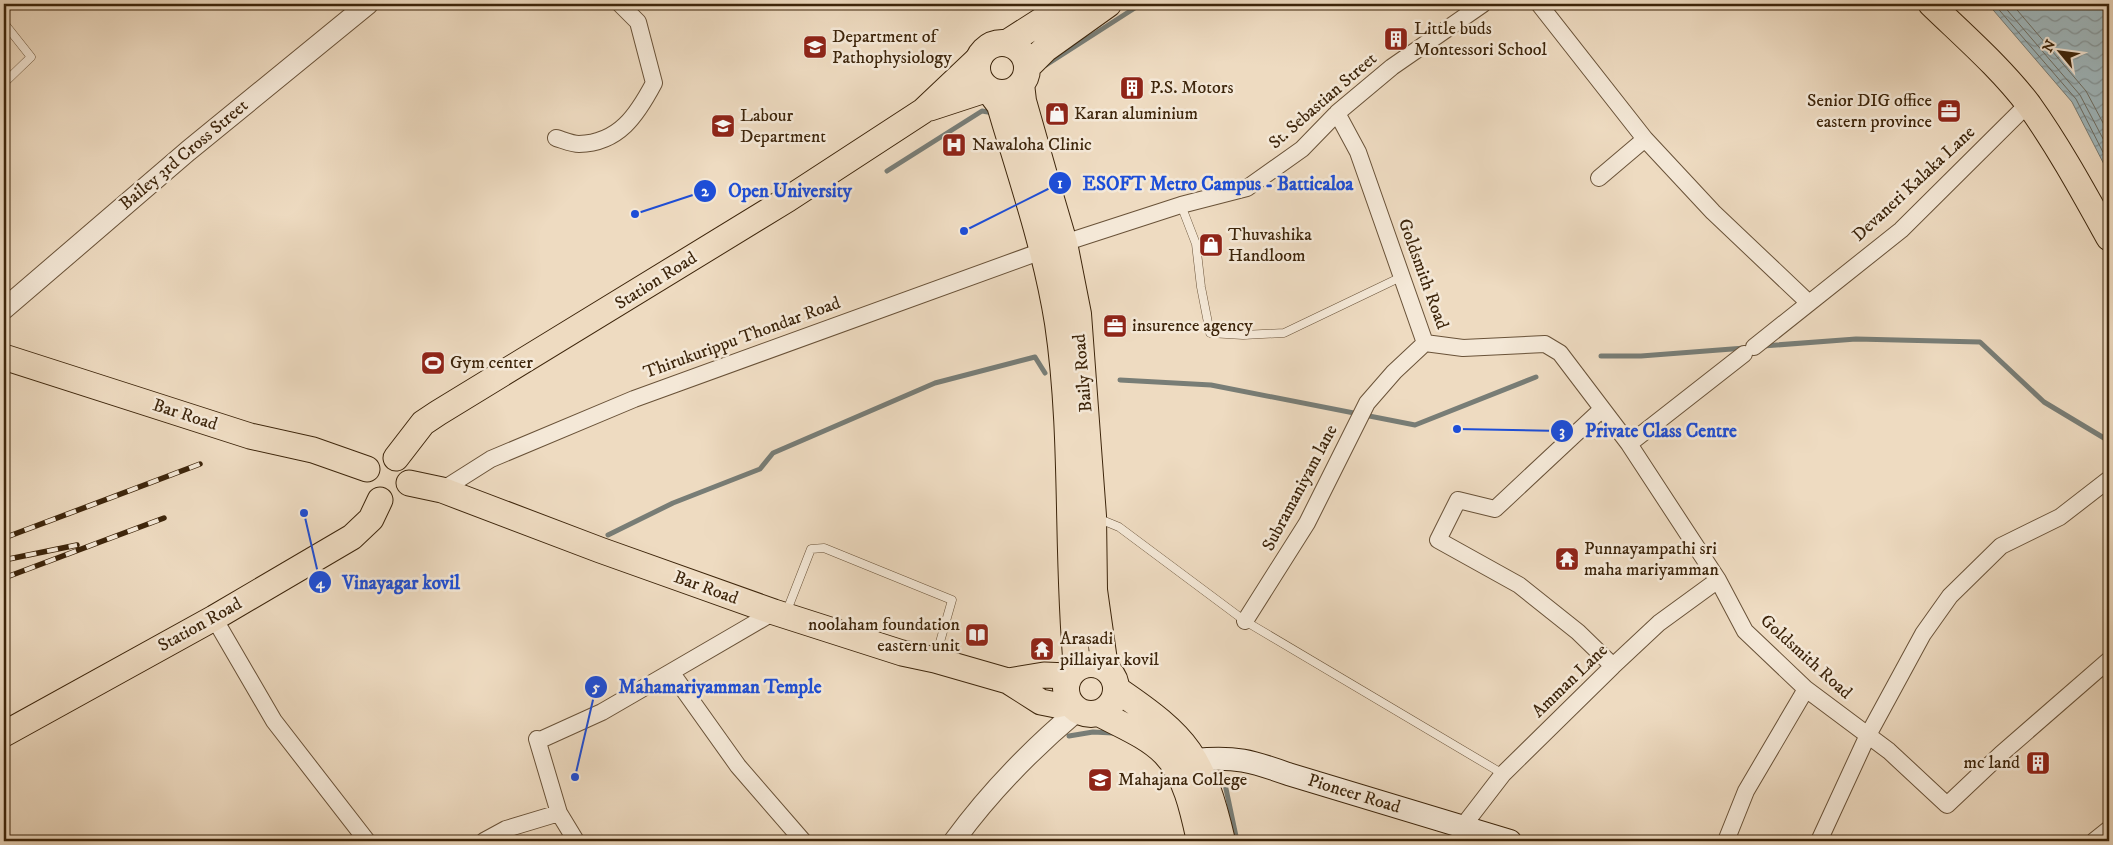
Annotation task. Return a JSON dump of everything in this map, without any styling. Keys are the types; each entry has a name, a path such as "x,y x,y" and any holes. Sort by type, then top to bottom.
{"highway":[{"path":"1068,4 1007,43 991,45 980,57 978,74 988,89 1005,92 1014,90 1045,49 1108,4"},
{"path":"1007,43 1021,51 1024,75"},
{"name":"Baily Road","path":"1024,75 1046,182 1054,247 1058,325 1066,403 1073,672"},
{"name":"Baily Road","path":"988,89 1000,106 1054,247 1074,284 1081,339 1094,516 1094,590 1111,678"},
{"path":"1200,841 1181,779 1166,753 1134,732 1082,709 1066,689 1073,672 1092,664 1156,716 1180,740 1195,760 1212,800 1222,841"},
{"path":"1082,709 1112,704 1111,678"}],"main road":[{"path":"1931,4 1972,44 2028,104 2065,160 2109,238"},
{"name":"Station Road","path":"396,458 423,423 788,199 922,111 980,57"},
{"name":"Station Road","path":"922,111 988,89"},
{"name":"Bar Road","path":"4,357 250,436 313,450 367,469"},
{"path":"388,456 396,458 404,464 409,472 409,483 406,492 399,498 390,501 380,500 367,488 365,479 367,469 379,457 388,456"},
{"name":"Bar Road","path":"409,483 442,490 600,550 780,613 902,653 1008,680 1041,702 1082,709"},
{"name":"Station Road","path":"4,734 214,618 352,537 371,520 380,500"},
{"name":"Bar Road","path":"1008,680 1073,672"},
{"name":"Pioneer Road","path":"1195,760 1232,757 1252,761 1288,774 1510,841"}],"street":[{"name":"Bailey 3rd Cross Street","path":"4,309 180,157 368,4"},
{"path":"556,138 578,144 611,138 638,113 654,83 638,22 620,4"},
{"name":"St. Sebastian Street","path":"1054,247 1181,205 1247,188 1302,150 1337,113 1392,67 1483,4"},
{"path":"1538,4 1645,139 1713,212 1809,303"},
{"name":"Devaneri Kalaka Lane","path":"1629,444 1900,230 2028,104"},
{"name":"Goldsmith Road","path":"1337,113 1358,152 1425,343 1463,348 1545,344 1560,353 1601,410 1629,444 1718,580 1745,631 1806,690 1889,751 1947,805 2001,754 2109,660"},
{"path":"1599,178 1645,139"},
{"name":"Thirukurippu Thondar Road","path":"442,490 491,459 634,399 1054,247"},
{"name":"Subramaniyam lane","path":"1245,620 1307,523 1366,403 1394,372 1425,343"},
{"path":"1601,410 1495,509 1458,500 1438,540 1519,585 1578,632 1614,666"},
{"path":"1819,841 1867,736 1923,634 1950,596 2001,546 2060,517 2109,479"},
{"name":"Amman Lane","path":"1463,826 1503,774 1614,666 1659,623 1718,580"},
{"path":"576,841 559,813 537,740 602,712 780,613"},
{"path":"214,618 274,722 367,841"},
{"path":"671,672 738,766 803,841"},
{"path":"1726,841 1746,791 1806,690"},
{"path":"954,841 978,809 1048,736 1082,709"},
{"path":"484,841 506,830 559,813"},
{"path":"2094,841 2109,830"}],"lane":[{"path":"4,23 31,57 4,83"},
{"path":"1181,205 1196,244 1201,287 1210,333 1243,335 1284,333 1402,278"},
{"path":"1094,516 1119,527 1245,620 1503,774"},
{"path":"780,613 811,549 824,548 952,600 935,660"}],"water":[{"path":"1988,4 2109,4 2109,174 2072,102"}],"waterway":[{"path":"1046,65 1141,4"},
{"path":"887,171 982,111 994,113"},
{"path":"1763,346 1856,339 1980,342 2044,402 2109,441"},
{"path":"1601,356 1641,356 1745,348"},
{"path":"608,535 673,503 760,469 773,453 935,383 1035,357 1045,373"},
{"path":"1120,380 1211,385 1415,425 1536,377"},
{"path":"1069,736 1093,732 1113,733"},
{"path":"1225,784 1237,841"}],"railway":[{"path":"4,538 200,464"},
{"path":"4,578 164,518"},
{"path":"4,560 77,545"}],"place":[{"name":"Little buds Montessori School","path":"1396,39"},
{"name":"Department of Pathophysiology","path":"815,47"},
{"name":"P.S. Motors","path":"1132,88"},
{"name":"Senior DIG office eastern province","path":"1949,111"},
{"name":"Karan aluminium","path":"1057,114"},
{"name":"Labour Department","path":"723,126"},
{"name":"Nawaloha Clinic","path":"954,145"},
{"name":"Open University","path":"635,214"},
{"name":"ESOFT Metro Campus - Batticaloa","path":"964,231"},
{"name":"Thuvashika Handloom","path":"1211,245"},
{"name":"insurence agency","path":"1115,326"},
{"name":"Gym center","path":"433,363"},
{"name":"Private Class Centre","path":"1457,429"},
{"name":"Vinayagar kovil","path":"304,513"},
{"name":"Punnayampathi sri maha mariyamman","path":"1567,559"},
{"name":"noolaham foundation eastern unit","path":"977,635"},
{"name":"Arasadi pillaiyar kovil","path":"1042,649"},
{"name":"mc land","path":"2038,763"},
{"name":"Mahamariyamman Temple","path":"575,777"},
{"name":"Mahajana College","path":"1100,780"}]}
